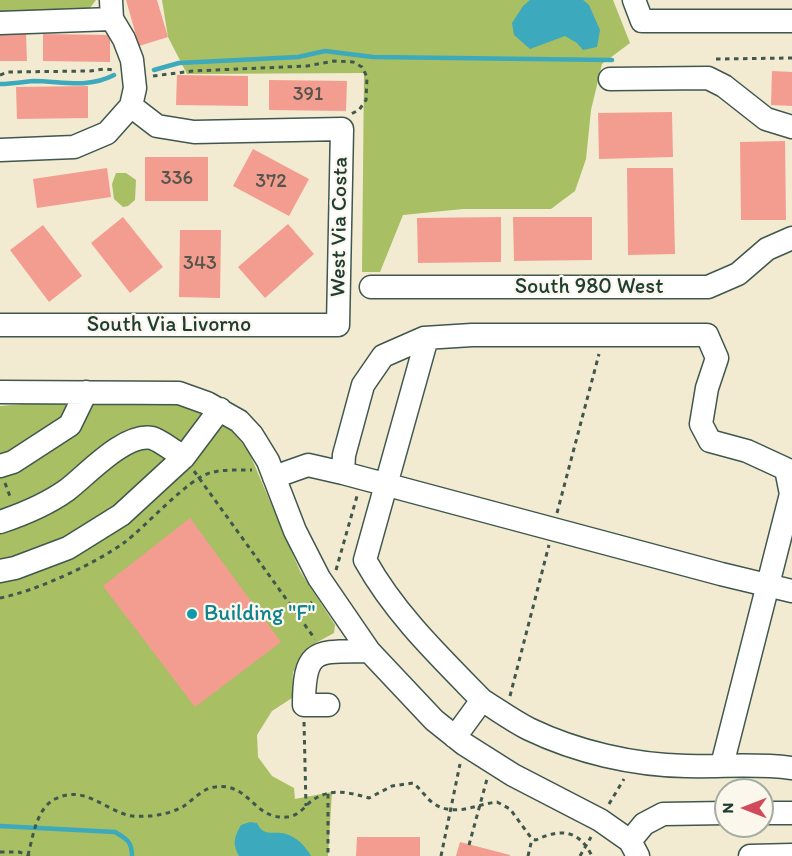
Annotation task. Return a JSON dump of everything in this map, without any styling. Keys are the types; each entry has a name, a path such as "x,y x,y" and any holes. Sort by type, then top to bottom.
{"street":[{"path":"634,0 642,21 792,21"},
{"path":"0,23 111,9 132,60 135,88 131,106 107,133 74,147 0,150"},
{"path":"610,79 708,78 724,86 766,119 792,127"},
{"path":"131,106 157,126 194,132 346,122"},
{"name":"West Via Costa","path":"338,325 346,122"},
{"name":"South 980 West","path":"372,287 708,287 738,274 767,249 792,238"},
{"name":"South Via Livorno","path":"0,325 338,325"},
{"path":"352,475 344,455 363,385 382,356 427,338 488,334 707,335 717,358 707,388 701,424 710,441 747,451 786,470 791,494 722,765"},
{"path":"427,338 365,560 378,584 405,620 482,700 528,729 577,748 635,760 684,766 764,764 792,768"},
{"path":"0,392 178,393 220,409 239,421 252,435 268,461 295,531 319,578 369,651 434,720 491,763 592,816 627,848 644,824 663,814 714,813"},
{"path":"0,466 13,462 70,425 86,392"},
{"path":"0,571 68,549 122,514 184,457 220,409"},
{"path":"0,522 29,513 66,491 112,452 136,440 152,438 184,457"},
{"path":"273,477 308,465 792,591"},
{"path":"328,705 304,705 304,679 311,660 325,652 369,651"},
{"path":"460,741 482,700"},
{"path":"774,813 792,813"},
{"path":"750,856 792,855"}],"path":[{"path":"151,76 158,77 168,73 193,71 307,66 334,61 353,62 362,67 367,77 366,100 346,122"},
{"path":"0,75 8,72 104,69 122,71"},
{"path":"184,457 325,652"},
{"path":"335,574 352,475"},
{"path":"297,614 314,600"},
{"path":"304,705 306,807"},
{"path":"441,856 451,810 460,741"},
{"path":"608,806 635,760"},
{"path":"470,844 488,774"},
{"path":"0,852 20,852 29,856 39,817 45,806 67,795 82,794 130,816 153,816 172,812 202,792 214,787 232,788 244,793 258,810 271,816 288,817 297,814 315,798 328,794 342,791 369,798 379,795 392,786 413,783 433,803 451,810 460,811 497,802 510,808 532,839 571,833 581,838 592,856"},
{"path":"328,794 328,856"},
{"path":"580,856 593,832"},
{"path":"528,856 532,839"}],"green space":[{"path":"0,0 96,0 90,8 82,12 0,13"},
{"path":"162,0 613,0 630,43 602,64 591,110 586,159 575,191 551,209 463,209 403,215 380,272 362,272 364,73 187,74 168,37"},
{"path":"116,173 126,173 136,180 135,200 128,206 123,207 114,199 112,184"},
{"path":"71,400 173,401 226,424 248,450 300,571 335,625 334,633 312,645 293,672 292,698 272,711 257,735 258,757 272,776 294,788 295,799 332,792 328,856 0,856 0,406"}],"water":[{"path":"530,0 583,0 589,5 600,30 597,47 583,50 577,43 565,36 530,49 514,35 512,23 523,6"},
{"path":"250,822 257,823 266,832 294,837 311,856 239,856 235,848 235,837 241,825"}],"building":[{"path":"126,0 157,0 168,37 139,46"},
{"path":"0,33 26,33 27,61 0,61"},
{"path":"43,34 110,35 110,62 43,61"},
{"path":"772,71 792,72 792,106 771,105"},
{"path":"177,75 248,76 248,106 176,105"},
{"path":"269,80 347,81 346,111 269,110"},
{"path":"88,86 88,118 17,119 16,87"},
{"path":"672,112 673,157 599,159 598,113"},
{"path":"785,141 786,220 741,220 740,142"},
{"path":"253,149 309,179 289,216 233,186"},
{"path":"145,157 208,157 208,201 145,201"},
{"path":"107,168 111,197 37,208 33,179"},
{"path":"627,168 673,168 675,254 628,255"},
{"path":"123,217 163,267 130,293 91,243"},
{"path":"501,217 501,262 418,263 417,218"},
{"path":"513,217 592,217 592,260 514,261"},
{"path":"288,224 314,254 265,298 238,267"},
{"path":"43,225 82,276 49,302 10,250"},
{"path":"180,230 221,230 220,298 179,297"},
{"name":"Building \"F\"","path":"190,518 281,642 195,707 103,586"},
{"path":"357,837 420,837 420,856 356,856"},
{"path":"460,842 510,855 510,856 456,856"}],"waterway":[{"path":"154,70 179,63 298,57 325,51 373,57 612,60"},
{"path":"0,84 33,81 84,83 114,75"},
{"path":"0,826 115,832 128,841 132,856"}],"place":[{"name":"Building \"F\"","path":"192,614"}]}
